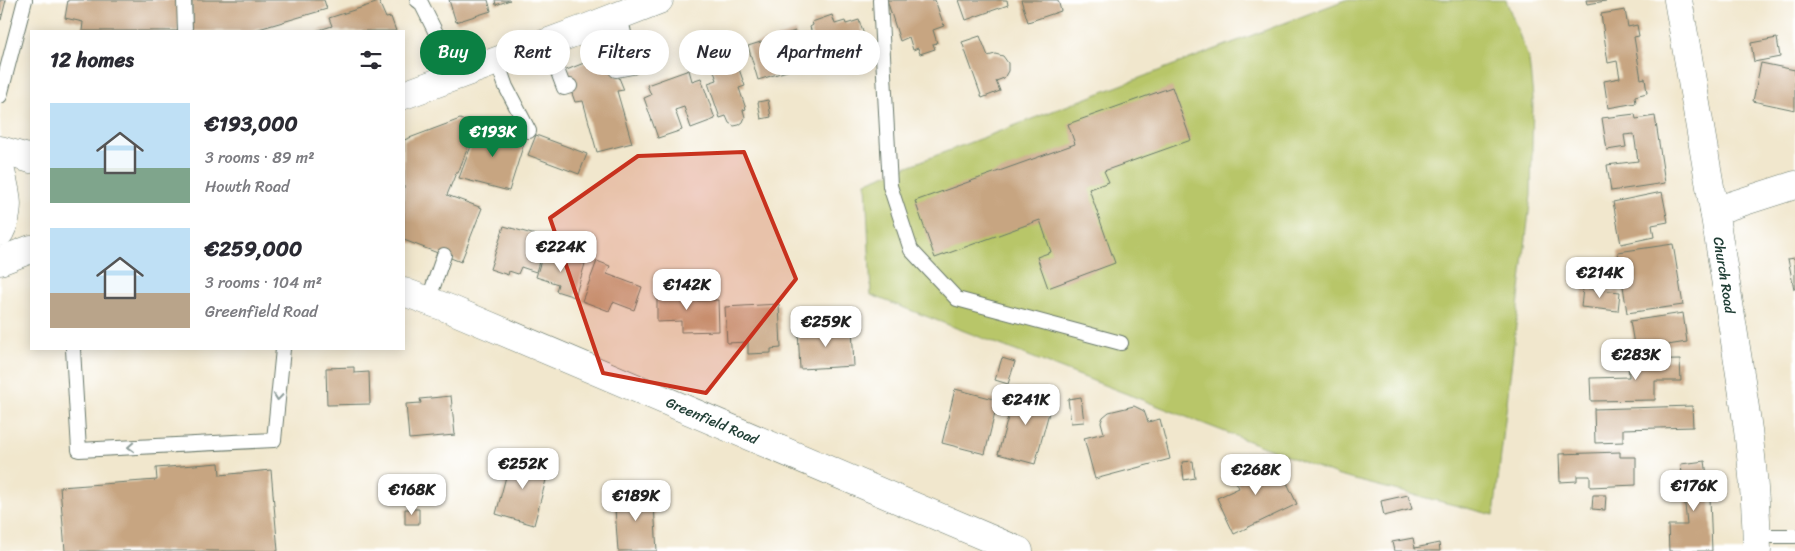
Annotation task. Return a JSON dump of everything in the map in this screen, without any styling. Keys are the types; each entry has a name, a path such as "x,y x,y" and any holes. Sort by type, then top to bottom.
{"main road":[{"path":"570,34 659,0"},
{"name":"Church Road","path":"1678,0 1749,430 1756,500 1757,543"},
{"path":"405,95 496,61"},
{"path":"0,150 30,160"},
{"path":"0,168 8,202 6,220 0,232"},
{"path":"1714,211 1795,185"},
{"path":"0,261 30,250"},
{"name":"Greenfield Road","path":"416,297 1019,551"}],"lane":[{"path":"2,92 24,0"},
{"path":"184,0 185,30"},
{"path":"417,0 436,33 451,77"},
{"path":"880,0 890,186 910,250 957,299 1121,343"},
{"path":"620,16 623,30"},
{"path":"502,75 529,132"},
{"path":"559,75 564,88 570,86"},
{"path":"416,297 444,255"},
{"path":"73,350 79,450 274,440 283,350"},
{"path":"1757,543 1795,536"}],"highlighted area":[{"path":"744,152 796,279 706,393 603,373 550,218 638,156"}],"green space":[{"path":"1345,0 1506,0 1529,60 1533,98 1531,195 1494,515 1339,476 871,295 866,182"}],"building":[{"path":"0,0 6,0 1,20 0,20"},
{"path":"68,0 182,0 178,30 82,30 83,22 65,18"},
{"path":"192,0 324,0 327,9 255,30 192,30"},
{"path":"449,0 488,0 491,11 456,22"},
{"path":"495,0 510,0 496,5"},
{"path":"887,0 935,0 944,26 933,30 937,43 933,44 935,49 920,54 918,48 913,50 909,37 900,41"},
{"path":"959,0 1007,0 1008,5 966,20"},
{"path":"1021,0 1058,0 1061,11 1028,22"},
{"path":"1586,0 1606,0 1606,1 1587,4"},
{"path":"379,2 386,18 391,17 396,30 319,30 332,26 329,18"},
{"path":"1625,10 1628,27 1637,25 1639,36 1634,37 1641,79 1645,78 1647,93 1635,96 1636,103 1608,108 1604,81 1620,78 1617,61 1608,63 1601,14"},
{"path":"832,15 835,24 845,21 846,24 859,20 862,30 811,30 812,22"},
{"path":"980,36 988,56 995,54 1003,56 1008,63 1008,71 1004,78 996,81 1000,91 982,98 962,42"},
{"path":"1777,38 1780,57 1754,62 1751,43"},
{"path":"759,43 759,75 774,75 758,80 749,46"},
{"path":"1761,63 1795,70 1795,110 1753,101"},
{"path":"580,65 580,75 618,75 624,90 617,91 632,143 597,152 583,101 575,102 565,75 570,75 570,69"},
{"path":"679,74 690,75 692,81 701,78 715,119 691,128 684,107 675,110 682,130 658,138 644,98 651,95 647,85"},
{"path":"715,75 741,75 745,86 739,88 746,109 743,110 745,117 743,122 739,125 734,126 729,123 726,116 720,118 708,83 717,80"},
{"path":"1172,87 1191,140 1104,171 1109,182 1089,189 1115,263 1048,288 1037,257 1051,252 1040,220 935,258 915,201 1075,144 1068,124"},
{"path":"768,100 771,117 761,119 758,102"},
{"path":"1635,114 1636,119 1655,116 1665,183 1611,191 1607,165 1638,161 1634,134 1624,135 1626,147 1607,150 1602,118"},
{"path":"460,119 476,126 458,173 456,173 447,195 482,208 461,262 405,240 405,140"},
{"path":"479,125 497,131 498,125 508,128 516,131 515,136 525,140 509,191 459,178"},
{"path":"536,135 587,154 579,174 528,155"},
{"path":"1662,192 1668,222 1652,225 1654,237 1621,244 1613,202"},
{"path":"504,226 546,238 536,272 521,267 518,274 509,271 508,275 490,269"},
{"path":"1673,244 1683,305 1627,313 1618,252"},
{"path":"544,251 585,264 575,297 556,291 558,284 536,277"},
{"path":"1795,258 1795,289 1794,289 1788,259"},
{"path":"597,261 610,266 607,274 642,287 634,310 613,302 609,311 582,301"},
{"path":"682,285 682,301 718,300 719,331 681,332 681,321 657,322 657,286"},
{"path":"1583,288 1620,292 1618,311 1581,307"},
{"path":"779,304 781,348 771,349 771,353 748,354 748,342 727,343 725,307"},
{"path":"1683,313 1687,342 1635,350 1630,321"},
{"path":"852,328 854,366 800,369 798,330"},
{"path":"1002,358 1015,362 1008,384 995,380"},
{"path":"1680,360 1681,381 1655,381 1655,400 1591,401 1590,378 1629,377 1628,361"},
{"path":"354,367 354,373 369,372 370,404 327,405 326,368"},
{"path":"1016,388 1053,398 1035,464 998,454"},
{"path":"955,389 998,400 985,454 942,443"},
{"path":"451,396 455,435 409,439 406,404 421,403 420,399"},
{"path":"1081,397 1084,422 1071,423 1068,399"},
{"path":"1134,406 1144,411 1148,422 1160,419 1170,459 1095,479 1084,438 1104,433 1101,422 1103,417 1109,412"},
{"path":"1692,406 1693,427 1623,429 1623,442 1595,443 1594,409"},
{"path":"1620,452 1620,457 1636,457 1636,485 1590,487 1590,476 1577,476 1577,481 1560,482 1559,454"},
{"path":"512,454 550,465 534,525 496,514"},
{"path":"1263,456 1271,473 1280,468 1297,504 1234,534 1217,498 1239,488 1231,471"},
{"path":"1193,461 1195,478 1184,480 1182,462"},
{"path":"1705,461 1710,498 1712,551 1669,551 1668,525 1687,525 1681,464"},
{"path":"219,463 220,475 271,470 278,551 65,551 60,487 157,480 156,468"},
{"path":"653,491 657,551 618,551 614,494"},
{"path":"1408,495 1412,509 1384,516 1381,501"},
{"path":"1593,495 1606,495 1605,510 1592,509"},
{"path":"405,509 419,509 419,524 405,524"},
{"path":"1413,538 1415,548 1439,543 1440,551 1394,551 1392,542"}]}
